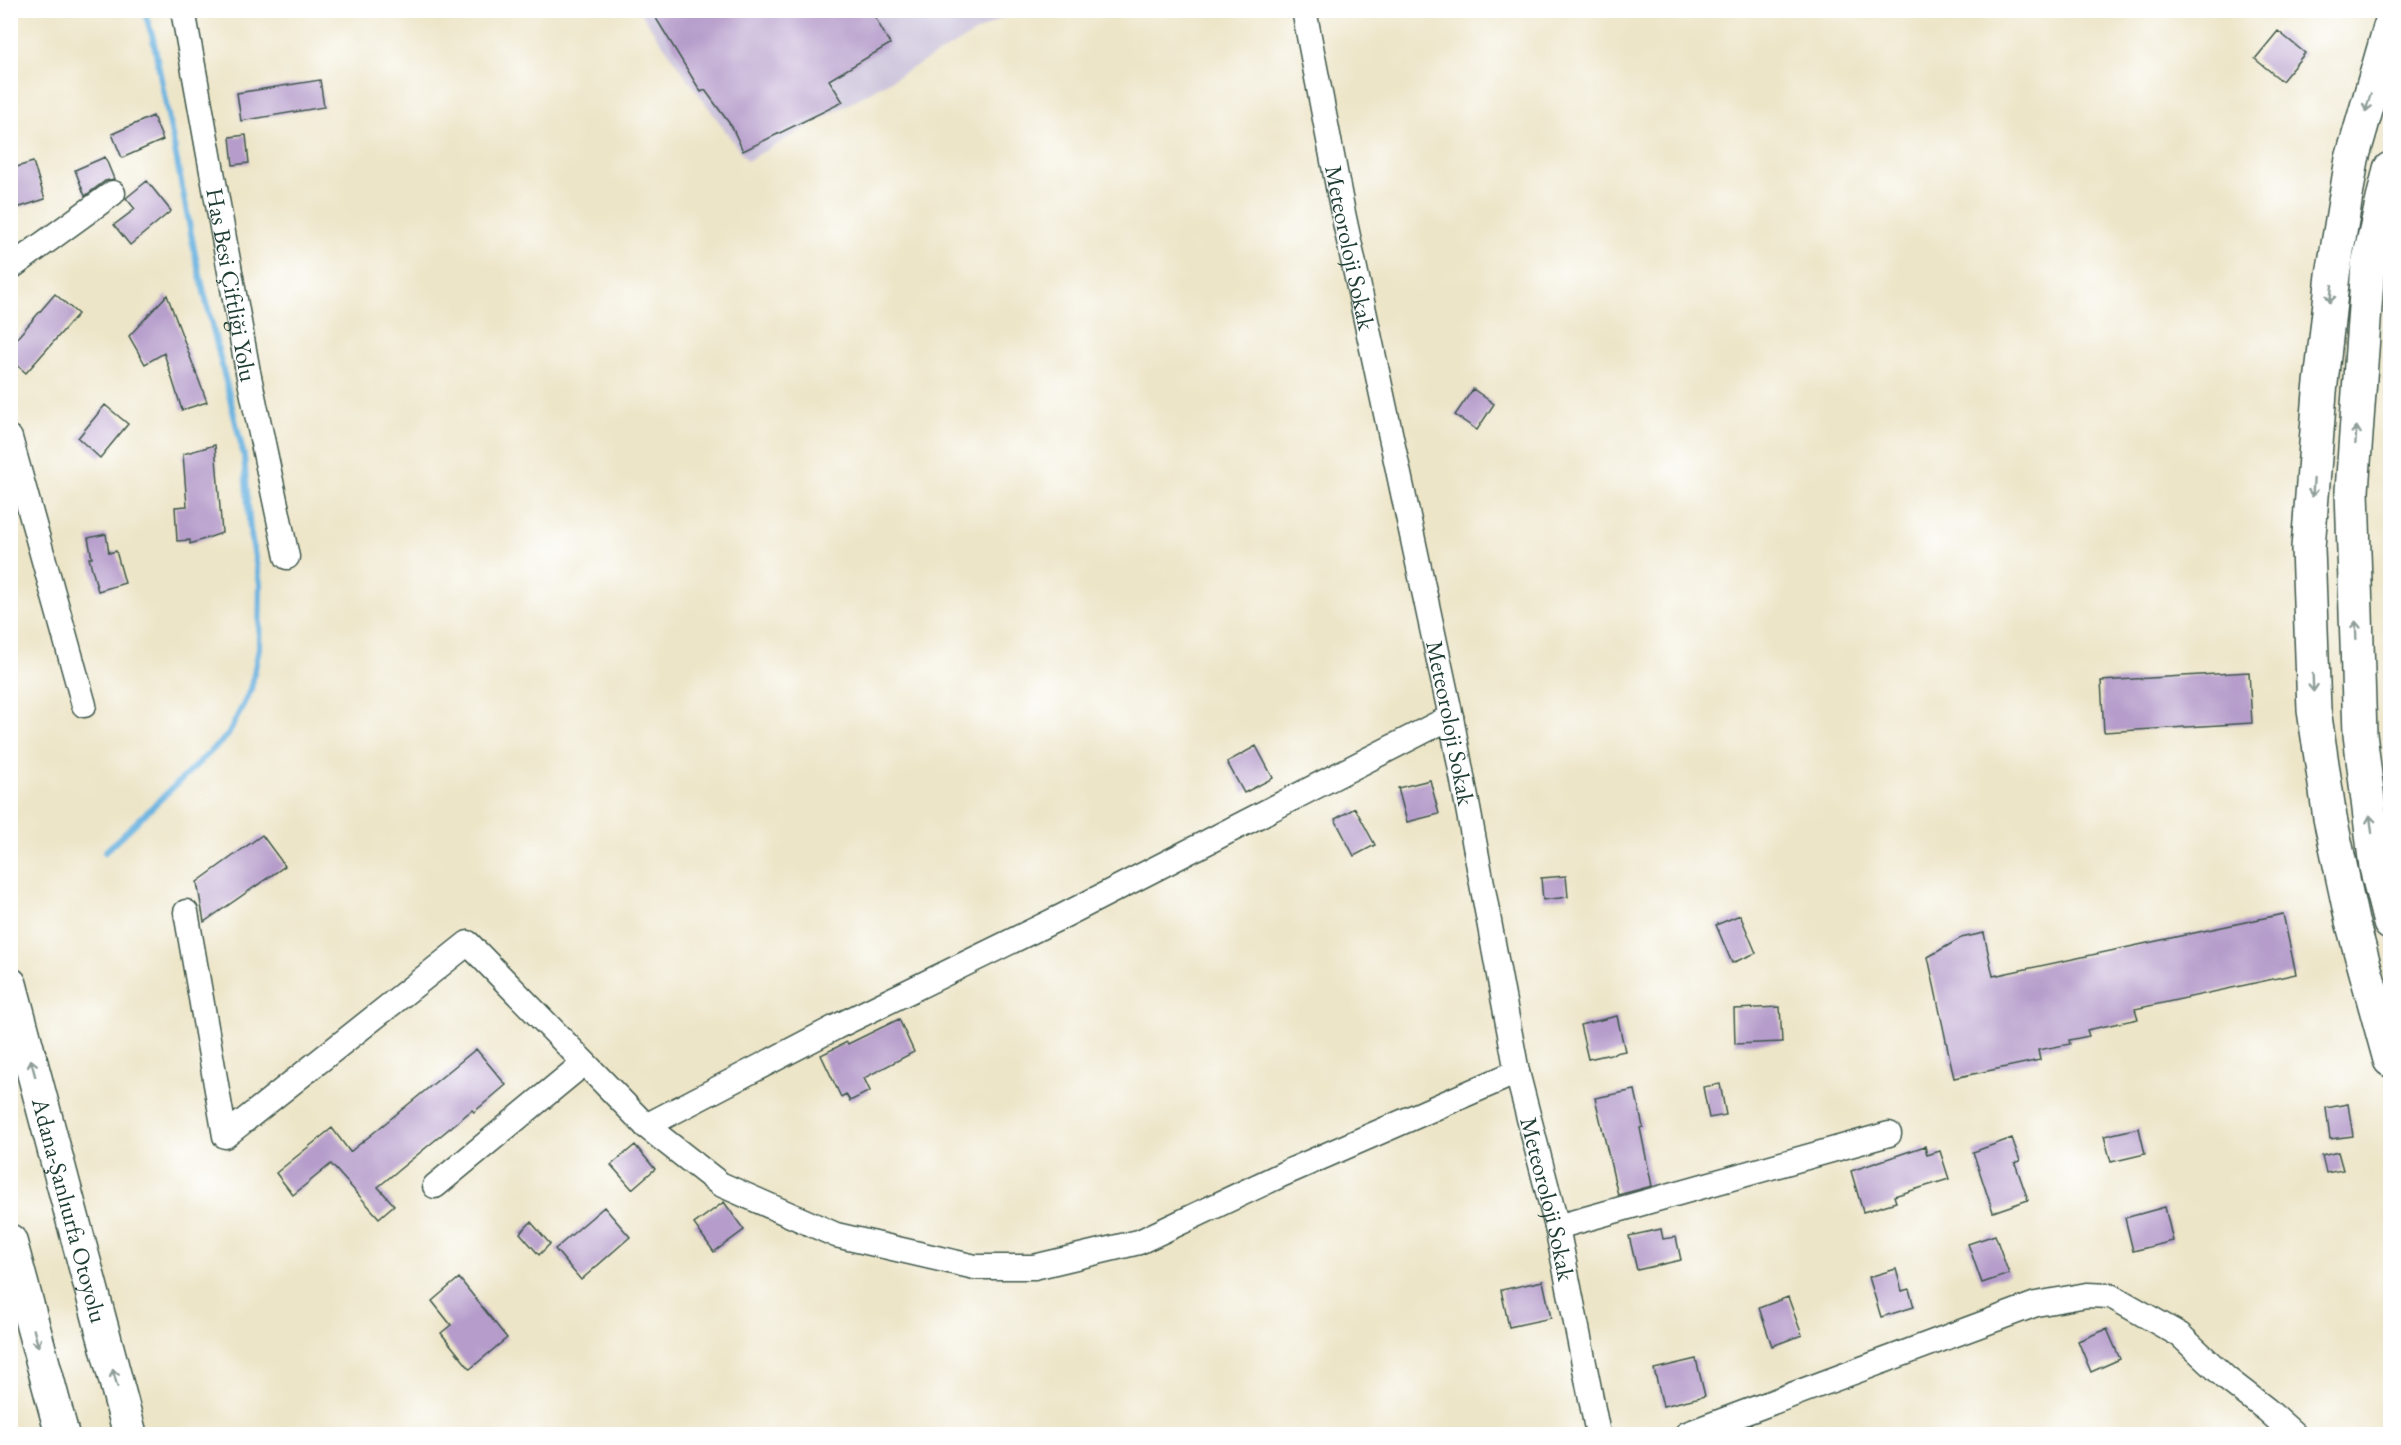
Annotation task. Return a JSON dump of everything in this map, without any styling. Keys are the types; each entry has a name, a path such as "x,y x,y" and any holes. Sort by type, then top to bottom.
{"highway":[{"path":"2391,27 2352,159 2333,275 2320,392 2308,548 2314,710 2330,818 2352,921 2391,1060"},
{"path":"2391,169 2368,265 2352,491 2360,734 2376,867 2391,923"},
{"name":"Adana-Şanlıurfa Otoyolu","path":"10,984 130,1434"},
{"path":"10,1241 62,1434"}],"street":[{"name":"Has Besi Çiftliği Yolu","path":"183,10 248,372 287,557"},
{"name":"Meteoroloji Sokak","path":"1304,10 1342,213 1451,717 1517,1072 1557,1227 1598,1434"},
{"path":"10,268 113,193"},
{"path":"10,438 84,705"},
{"path":"646,1126 836,1027 1073,911 1451,717"},
{"path":"186,912 225,1136 468,943 646,1126 720,1184 836,1234 975,1267 1034,1267 1139,1242 1283,1174 1517,1072"},
{"path":"435,1186 584,1063"},
{"path":"1557,1227 1889,1134"},
{"path":"1687,1434 2036,1304 2087,1295 2112,1296 2180,1335 2227,1379 2294,1434"}],"shaded area":[{"path":"639,11 1014,11 747,161"}],"building":[{"path":"651,10 871,10 890,44 829,80 843,102 743,151 732,127 705,90 701,92"},
{"path":"2278,31 2305,53 2282,81 2255,59"},
{"path":"320,80 324,107 241,121 237,93"},
{"path":"153,116 163,140 122,158 112,134"},
{"path":"246,135 249,163 233,165 230,137"},
{"path":"105,157 114,179 105,181 85,196 75,170"},
{"path":"33,162 45,199 17,208 10,189 10,169"},
{"path":"147,181 171,211 130,245 114,225 135,209 126,198"},
{"path":"55,294 78,314 26,373 12,361 11,345"},
{"path":"167,295 207,402 182,410 164,353 145,364 129,336"},
{"path":"1473,389 1494,404 1477,430 1455,415"},
{"path":"105,405 128,424 100,458 78,438"},
{"path":"215,445 222,533 190,544 190,540 177,541 175,507 187,506 183,454"},
{"path":"106,534 109,553 116,551 125,583 98,591 89,558 92,558 88,538"},
{"path":"2249,672 2252,723 2104,732 2101,681"},
{"path":"1256,746 1273,778 1244,793 1227,762"},
{"path":"1430,780 1439,814 1407,822 1398,788"},
{"path":"1355,808 1375,845 1354,856 1335,819"},
{"path":"262,835 285,866 204,922 197,882"},
{"path":"1566,876 1568,897 1543,900 1541,878"},
{"path":"2283,914 2296,974 2135,1009 2138,1019 2087,1030 2089,1036 2069,1040 2070,1044 2038,1050 2040,1060 1954,1078 1928,957 1961,938 1984,933 1993,976"},
{"path":"1740,915 1756,953 1732,963 1716,925"},
{"path":"1780,1007 1782,1042 1735,1044 1734,1009"},
{"path":"1617,1016 1625,1051 1588,1059 1580,1025"},
{"path":"899,1019 914,1052 864,1078 870,1091 850,1101 846,1094 841,1097 821,1055"},
{"path":"476,1049 506,1085 378,1187 394,1205 379,1218 331,1164 293,1195 276,1173 332,1128 350,1152"},
{"path":"1720,1084 1726,1115 1709,1118 1703,1087"},
{"path":"1635,1090 1652,1186 1618,1195 1595,1098"},
{"path":"2348,1104 2353,1136 2330,1139 2326,1108"},
{"path":"2139,1128 2145,1154 2111,1162 2104,1136"},
{"path":"2012,1138 2020,1161 2015,1163 2028,1200 1993,1212 1973,1152"},
{"path":"635,1145 655,1169 632,1189 611,1165"},
{"path":"1925,1146 1927,1155 1940,1151 1949,1179 1894,1196 1896,1202 1863,1212 1851,1171"},
{"path":"2338,1152 2343,1170 2326,1173 2322,1156"},
{"path":"724,1202 744,1230 714,1252 694,1224"},
{"path":"604,1207 630,1237 581,1280 555,1249"},
{"path":"2165,1207 2173,1241 2133,1251 2125,1218"},
{"path":"531,1222 550,1244 539,1255 520,1233"},
{"path":"1661,1229 1663,1239 1676,1237 1681,1260 1637,1270 1629,1236"},
{"path":"1995,1235 2009,1274 1982,1283 1968,1244"},
{"path":"1896,1269 1902,1291 1909,1289 1914,1307 1881,1317 1869,1277"},
{"path":"459,1278 507,1338 470,1369 441,1333 451,1325 432,1301"},
{"path":"1543,1281 1551,1318 1509,1327 1501,1290"},
{"path":"1788,1297 1802,1335 1772,1346 1759,1308"},
{"path":"2107,1329 2120,1359 2091,1372 2078,1341"},
{"path":"1696,1359 1705,1396 1663,1406 1654,1369"}],"waterway":[{"path":"105,852 228,735 251,689 259,648 260,584 250,530 244,456 196,259 153,38 144,10"}]}
